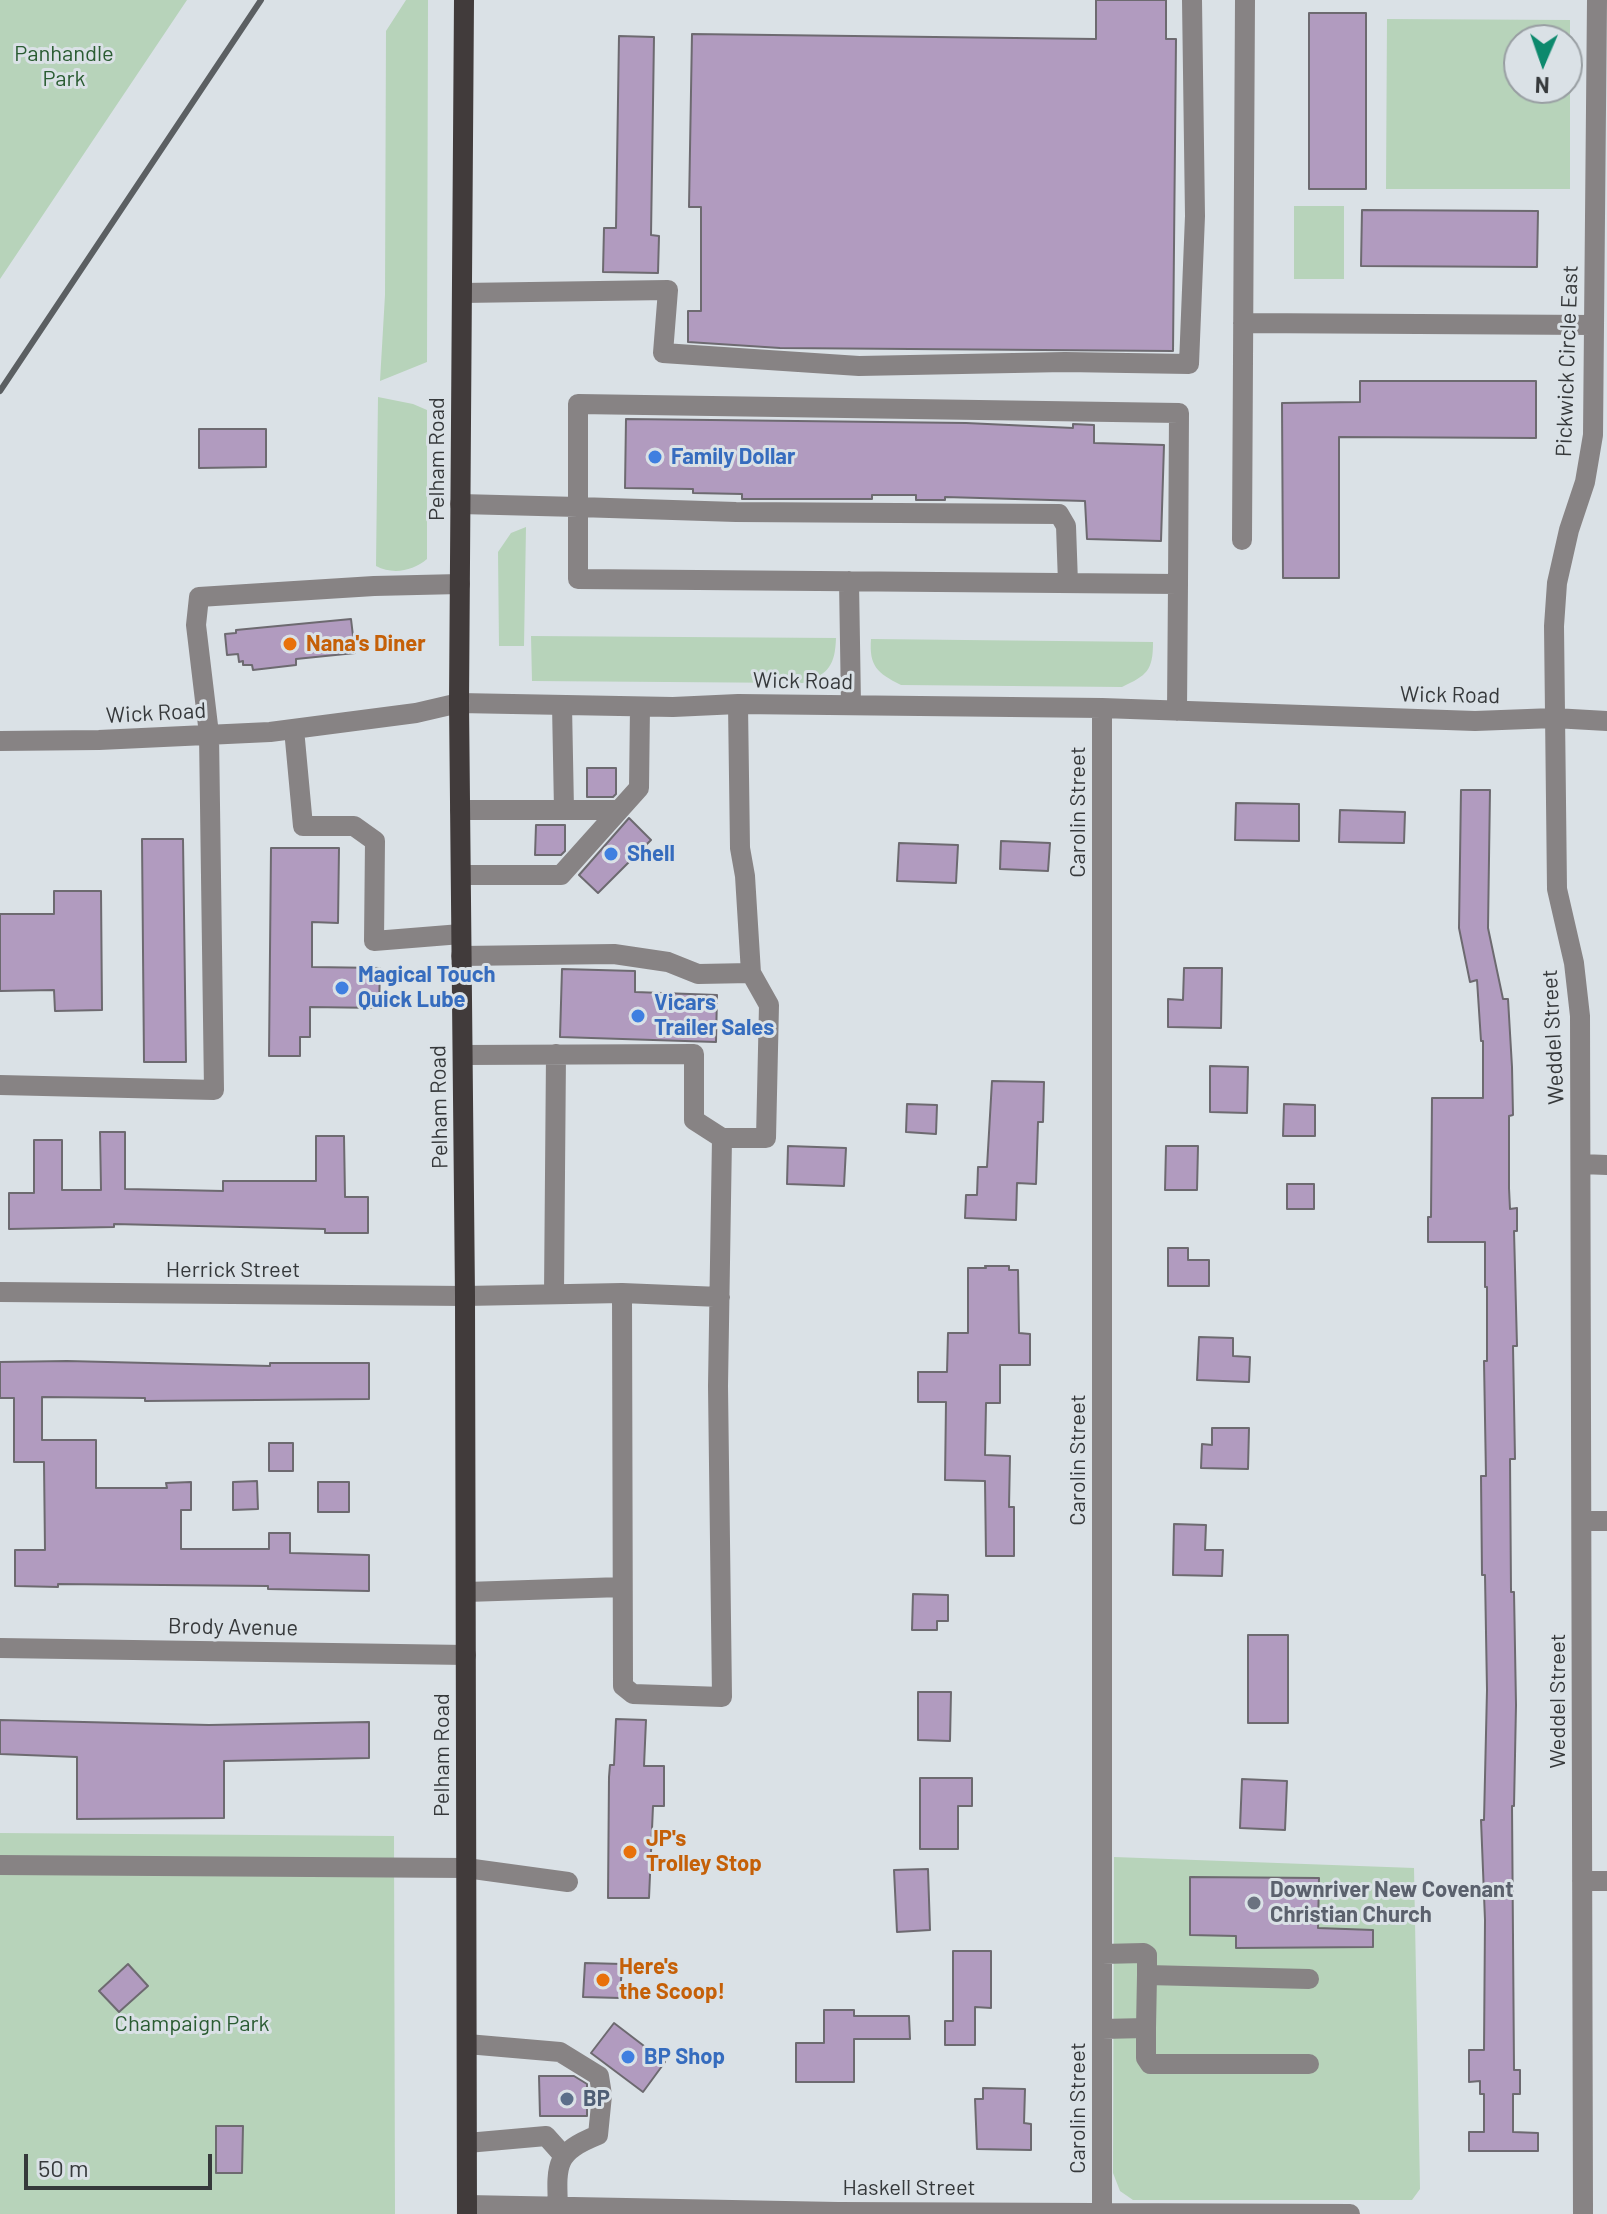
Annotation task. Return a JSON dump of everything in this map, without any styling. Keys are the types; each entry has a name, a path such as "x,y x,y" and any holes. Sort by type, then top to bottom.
{"main road":[{"name":"Pelham Road","path":"464,0 459,703 465,1296 467,2210"}],"street":[{"path":"462,293 668,290 663,353 859,366 1065,362 1189,364 1195,216 1192,0"},
{"path":"1242,540 1245,0"},
{"name":"Pickwick Circle East","path":"1554,718 1557,583 1569,530 1585,482 1600,362 1602,36 1597,0"},
{"path":"1243,323 1598,314"},
{"path":"1177,711 1178,584 1179,413 578,404 578,579 1178,584"},
{"path":"460,504 736,512 1059,514 1066,526 1068,583"},
{"path":"849,581 851,705"},
{"path":"0,1085 214,1090 209,734 196,625 199,597 460,584"},
{"name":"Wick Road","path":"0,741 99,740 294,729 416,713 459,703 640,707 738,704 1102,708 1475,721 1554,718 1607,721"},
{"path":"463,1055 694,1054 694,1120 722,1138 766,1138 769,1005 751,973 745,876 740,848 738,704"},
{"path":"562,705 564,810"},
{"path":"461,875 561,875 639,788 640,707"},
{"name":"Carolin Street","path":"1102,708 1102,2212"},
{"name":"Weddel Street","path":"1554,718 1557,889 1574,963 1580,1016 1583,2214"},
{"path":"294,729 303,826 354,826 375,841 374,941 461,934"},
{"path":"460,810 619,810"},
{"path":"461,956 614,954 668,962 698,974 751,973"},
{"path":"554,1294 556,1054"},
{"path":"622,1293 623,1686 633,1694 722,1697 718,1386 722,1138"},
{"path":"1581,1164 1607,1165"},
{"name":"Herrick Street","path":"0,1292 465,1296 622,1293 720,1297"},
{"path":"1582,1521 1607,1521"},
{"path":"466,1592 622,1587"},
{"name":"Brody Avenue","path":"0,1648 466,1655"},
{"path":"0,1865 466,1868 568,1882"},
{"path":"1582,1881 1607,1881"},
{"path":"1102,1954 1147,1955 1146,2058 1150,2064 1309,2064"},
{"path":"1147,1975 1309,1979"},
{"path":"1102,2029 1146,2028"},
{"path":"467,2044 560,2052 599,2076 602,2095 598,2135 578,2143 563,2155 556,2180 558,2206"},
{"path":"467,2143 546,2136 563,2155"},
{"name":"Haskell Street","path":"467,2210 558,2206 658,2211 838,2213 1350,2214"}],"green space":[{"name":"Panhandle Park","path":"0,0 187,0 0,279"},
{"path":"406,0 428,0 427,362 380,381 385,295 386,31"},
{"path":"1387,19 1570,20 1570,24 1503,24 1503,104 1570,104 1570,189 1386,189"},
{"path":"1294,206 1344,206 1344,279 1294,279"},
{"path":"378,397 427,410 427,559 403,570 376,566"},
{"path":"526,527 524,646 499,646 498,552 511,533"},
{"path":"531,636 836,638 829,667 819,676 803,683 532,681"},
{"path":"871,639 1153,642 1152,660 1147,671 1122,687 901,685 876,668 871,656"},
{"name":"Champaign Park","path":"0,1833 394,1836 395,2214 0,2214"},
{"path":"1114,1857 1414,1868 1420,2189 1412,2200 1133,2200 1120,2191 1113,2173"}],"building":[{"path":"1096,0 1166,0 1166,39 1176,39 1173,351 780,348 688,342 688,311 701,311 701,207 689,207 692,34 1096,39"},
{"path":"1309,13 1366,13 1366,189 1309,189"},
{"path":"619,36 654,37 651,235 659,236 658,273 603,272 604,228 616,228"},
{"path":"1362,210 1538,211 1537,267 1361,266"},
{"path":"1360,381 1536,381 1536,438 1339,437 1339,578 1283,578 1282,403 1360,402"},
{"path":"626,419 966,423 1073,428 1073,424 1094,425 1094,443 1164,445 1161,541 1087,539 1085,501 945,497 945,500 916,500 916,495 872,495 872,499 742,499 742,494 693,493 693,489 625,488"},
{"path":"199,429 266,429 266,467 199,468"},
{"name":"Nana's Diner","path":"351,619 355,653 296,659 296,665 253,670 252,665 239,662 238,654 227,655 225,634 236,633 236,630"},
{"path":"587,768 616,768 616,794 613,797 587,797"},
{"path":"1461,790 1490,790 1488,928 1503,999 1508,999 1512,1067 1509,1188 1510,1209 1517,1208 1517,1231 1514,1231 1517,1346 1513,1346 1515,1459 1510,1459 1516,1705 1512,1806 1514,2070 1520,2070 1520,2094 1513,2094 1513,2132 1538,2133 1538,2151 1469,2151 1469,2132 1484,2132 1484,2094 1480,2094 1480,2081 1469,2082 1469,2050 1484,2050 1485,1920 1481,1820 1484,1820 1487,1690 1481,1476 1486,1476 1485,1242 1428,1242 1432,1098 1483,1098 1483,1041 1477,980 1470,982 1459,928"},
{"path":"1236,803 1299,804 1299,841 1235,840"},
{"path":"1340,810 1405,812 1404,843 1339,842"},
{"name":"Shell","path":"629,818 651,840 598,893 579,875"},
{"path":"536,825 565,825 565,851 561,855 535,855"},
{"path":"142,839 183,839 186,1062 144,1062"},
{"path":"1001,841 1050,843 1048,871 1000,869"},
{"path":"899,843 958,845 956,883 897,881"},
{"path":"271,848 339,848 338,923 312,922 312,967 380,968 379,1008 310,1007 310,1037 300,1037 300,1056 269,1056"},
{"path":"54,891 101,891 102,1010 55,1011 54,990 0,991 0,914 54,914"},
{"path":"1184,968 1222,968 1221,1028 1168,1027 1168,999 1183,1000"},
{"name":"Vicars Trailer Sales","path":"562,969 635,971 635,992 717,995 716,1042 560,1037"},
{"path":"1210,1066 1248,1067 1247,1113 1210,1112"},
{"path":"992,1081 1044,1082 1043,1122 1038,1122 1036,1184 1017,1183 1016,1220 965,1218 966,1195 977,1195 978,1167 987,1167"},
{"path":"907,1104 937,1105 936,1134 906,1132"},
{"path":"1284,1104 1315,1105 1315,1136 1283,1136"},
{"path":"100,1132 125,1132 125,1189 223,1191 223,1181 316,1181 316,1136 344,1136 345,1197 368,1197 368,1233 325,1233 325,1229 114,1224 114,1227 9,1229 9,1193 34,1193 34,1140 62,1140 62,1190 101,1190"},
{"path":"788,1146 846,1148 844,1186 787,1184"},
{"path":"1166,1146 1198,1146 1197,1190 1165,1190"},
{"path":"1287,1184 1314,1184 1314,1209 1287,1209"},
{"path":"1168,1248 1188,1248 1188,1260 1209,1260 1209,1286 1168,1286"},
{"path":"1009,1266 1009,1270 1018,1270 1019,1333 1030,1334 1030,1365 1000,1365 1000,1403 986,1403 985,1455 1010,1456 1009,1507 1014,1507 1014,1556 986,1556 985,1481 945,1480 946,1402 918,1402 918,1372 947,1372 948,1333 968,1333 968,1268"},
{"path":"1199,1337 1233,1338 1233,1356 1250,1357 1249,1382 1197,1380"},
{"path":"0,1362 270,1366 270,1363 369,1363 369,1399 145,1401 145,1398 42,1397 42,1440 96,1440 96,1488 167,1488 166,1483 191,1482 191,1510 181,1510 181,1549 269,1549 269,1533 290,1533 290,1553 369,1555 369,1591 268,1589 268,1586 15,1586 15,1550 45,1550 44,1462 14,1462 14,1398 0,1398"},
{"path":"1212,1428 1249,1428 1248,1469 1201,1468 1202,1444 1212,1445"},
{"path":"269,1443 293,1443 293,1471 269,1471"},
{"path":"257,1481 258,1509 233,1510 233,1482"},
{"path":"318,1482 349,1482 349,1512 318,1512"},
{"path":"1174,1524 1206,1525 1205,1550 1223,1550 1222,1576 1173,1575"},
{"path":"913,1594 948,1595 948,1621 937,1621 937,1630 912,1630"},
{"path":"1248,1635 1288,1635 1288,1723 1248,1723"},
{"path":"918,1692 951,1692 950,1741 918,1740"},
{"name":"JP's Trolley Stop","path":"616,1719 646,1720 644,1766 664,1766 664,1806 653,1806 649,1898 608,1898 609,1777 610,1765 614,1765"},
{"path":"0,1720 209,1725 369,1722 369,1758 224,1761 224,1818 77,1819 77,1757 0,1754"},
{"path":"920,1778 972,1778 972,1806 958,1806 958,1849 920,1849"},
{"path":"1242,1779 1287,1781 1285,1830 1240,1828"},
{"path":"928,1869 930,1930 897,1932 894,1870"},
{"name":"Downriver New Covenant Christian Church","path":"1190,1877 1319,1878 1318,1928 1373,1930 1373,1947 1236,1948 1236,1936 1190,1935"},
{"path":"953,1951 991,1951 991,2008 975,2007 975,2045 945,2045 945,2021 953,2021"},
{"name":"Here's the Scoop!","path":"585,1963 622,1964 620,1998 583,1997"},
{"path":"128,1964 148,1986 119,2012 99,1991"},
{"path":"824,2010 854,2010 854,2016 909,2016 910,2039 854,2039 854,2082 796,2082 796,2043 824,2043"},
{"name":"BP Shop","path":"614,2023 665,2062 643,2092 591,2053"},
{"path":"539,2076 574,2076 587,2084 587,2116 540,2116"},
{"path":"983,2088 1025,2089 1024,2123 1031,2124 1031,2150 977,2149 975,2099 983,2099"},
{"path":"216,2126 243,2126 242,2173 216,2173"}],"railway":[{"path":"0,391 261,0"}],"place":[{"name":"Family Dollar","path":"655,457"},
{"name":"Nana's Diner","path":"290,644"},
{"name":"Shell","path":"611,854"},
{"name":"Magical Touch Quick Lube","path":"342,988"},
{"name":"Vicars Trailer Sales","path":"638,1016"},
{"name":"JP's Trolley Stop","path":"630,1852"},
{"name":"Downriver New Covenant Christian Church","path":"1254,1903"},
{"name":"Here's the Scoop!","path":"603,1980"},
{"name":"BP Shop","path":"628,2057"},
{"name":"BP","path":"567,2099"}]}
